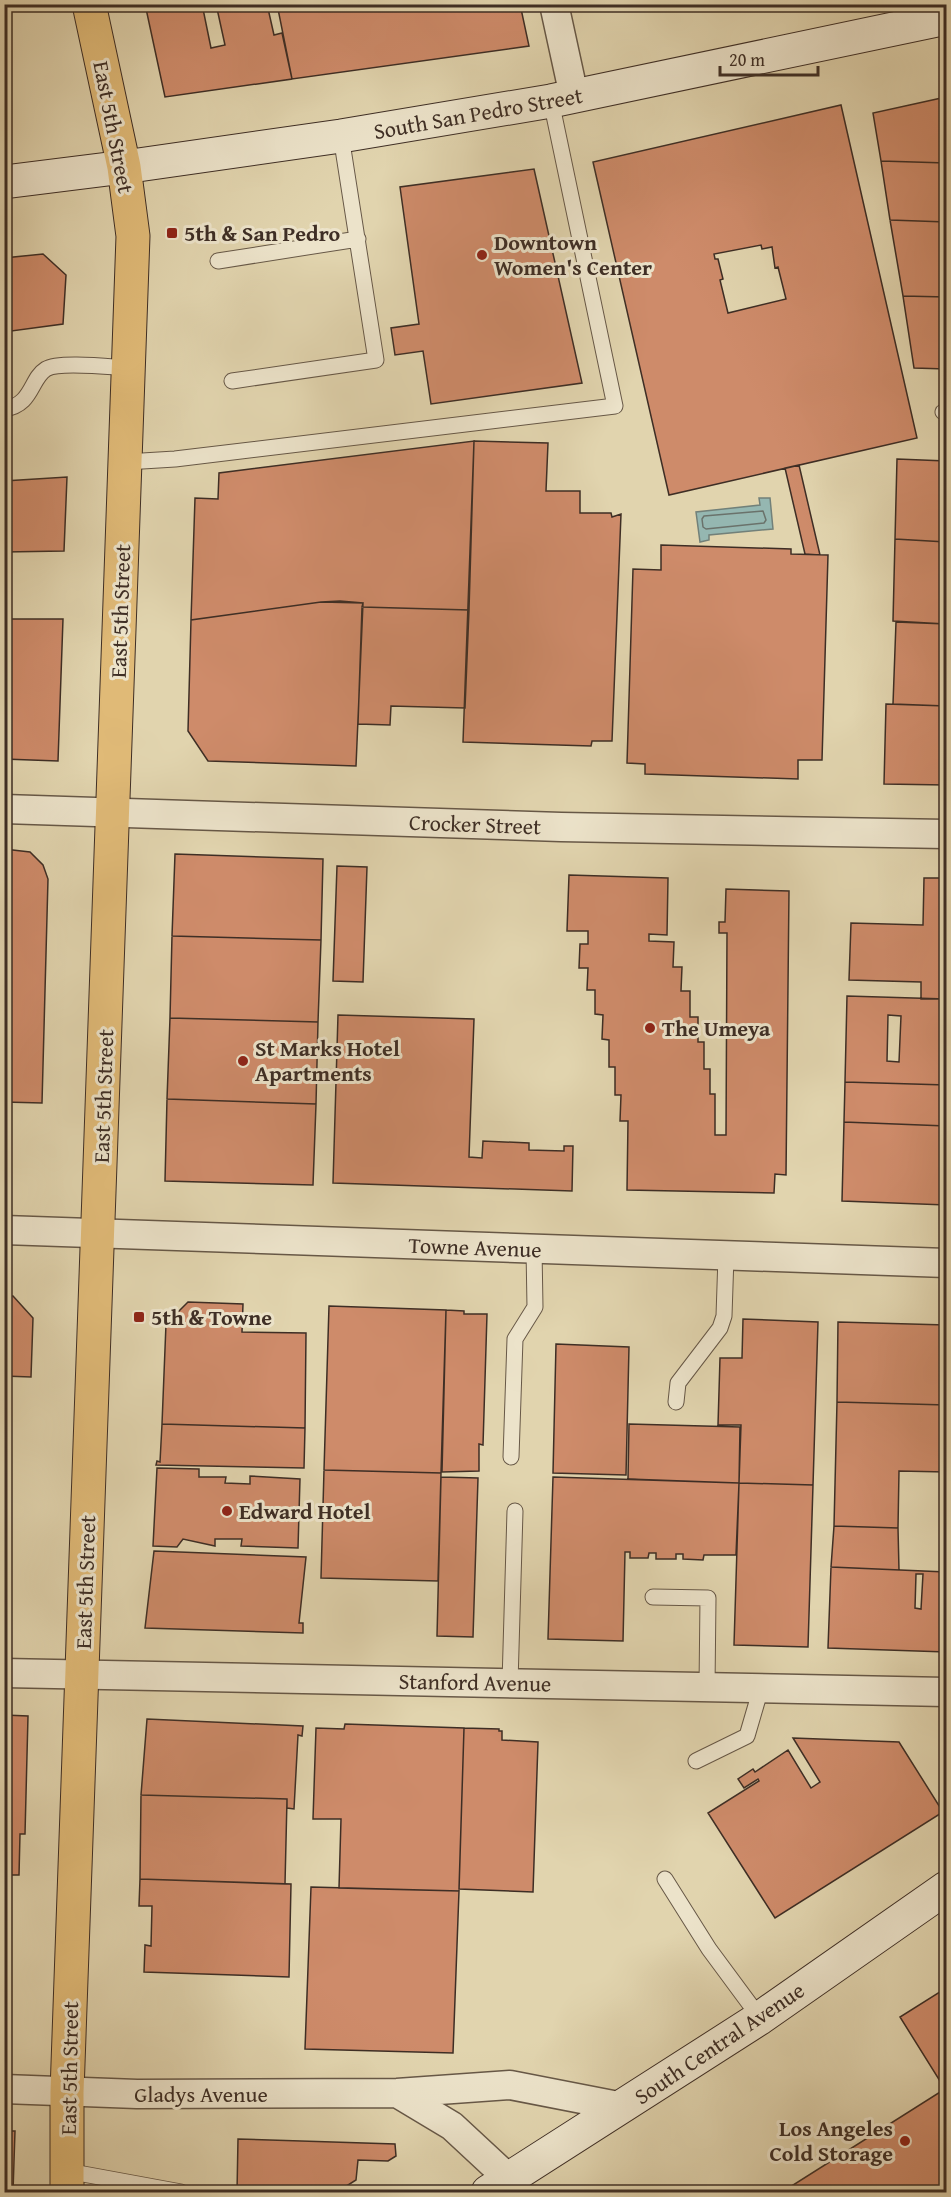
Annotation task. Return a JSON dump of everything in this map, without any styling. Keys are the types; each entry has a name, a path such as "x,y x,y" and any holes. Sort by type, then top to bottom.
{"main road":[{"name":"East 5th Street","path":"67,2182 67,2092 126,462 132,236 124,167 89,4"},
{"name":"South San Pedro Street","path":"4,182 341,136 562,99 946,18"},
{"name":"South Central Avenue","path":"499,2186 760,2018 946,1888"}],"street":[{"path":"554,4 562,99"},
{"name":"Crocker Street","path":"4,809 561,827 946,834"},
{"name":"Towne Avenue","path":"4,1230 946,1263"},
{"name":"Stanford Avenue","path":"4,1673 946,1692"},
{"name":"Gladys Avenue","path":"4,2089 137,2094 398,2093 510,2085 623,2107"},
{"path":"398,2093 452,2126 499,2186"}],"lane":[{"path":"126,462 175,459 615,406 562,99"},
{"path":"232,381 376,360 341,136"},
{"path":"218,261 358,239"},
{"path":"4,409 22,402 33,389 39,375 47,368 63,365 129,368"},
{"path":"512,1457 515,1339 534,1307 534,1249"},
{"path":"676,1402 678,1383 720,1328 724,1316 726,1256"},
{"path":"510,1683 515,1510"},
{"path":"653,1597 708,1598 707,1687"},
{"path":"696,1761 747,1736 761,1688"},
{"path":"665,1879 710,1949 760,2018"},
{"path":"67,2182 182,2193"}],"water":[{"path":"759,498 770,498 773,529 709,535 709,540 700,542 696,512 760,505"}],"building":[{"path":"145,4 202,4 211,48 225,45 216,4 267,4 274,35 282,33 292,79 165,97"},
{"path":"277,4 520,4 529,46 292,79"},
{"path":"946,97 946,163 881,161 873,113"},
{"path":"841,105 917,438 669,495 593,162","holes":["761,245 762,249 772,247 775,268 778,267 786,299 728,313 720,280 723,279 718,259 715,259 714,254"]},
{"path":"881,161 946,163 946,222 890,220"},
{"name":"Downtown Women's Center","path":"534,169 582,383 431,404 423,351 395,355 391,328 419,324 400,187"},
{"path":"890,220 946,222 946,297 903,296"},
{"path":"43,254 66,275 63,324 4,332 4,258"},
{"path":"903,296 946,297 946,369 914,368"},
{"path":"474,441 469,610 362,607 363,603 321,602 191,620 195,498 218,499 219,473"},
{"path":"474,441 548,443 546,491 580,491 580,513 611,513 612,517 621,514 612,741 592,741 591,746 463,742"},
{"path":"897,459 946,461 946,542 895,539"},
{"path":"799,465 820,555 805,554 785,468"},
{"path":"67,477 64,551 4,552 4,481"},
{"path":"895,539 946,542 946,624 893,621"},
{"path":"661,545 791,549 791,554 828,555 822,760 798,760 798,779 645,774 645,764 627,763 633,569 661,570"},
{"path":"340,601 363,603 356,766 208,761 188,731 191,620"},
{"path":"362,607 469,610 465,708 391,706 390,725 358,724"},
{"path":"4,619 63,619 58,761 4,759"},
{"path":"896,622 946,624 946,706 893,704"},
{"path":"886,704 946,706 946,785 884,784"},
{"path":"4,849 30,852 43,865 48,879 42,1103 4,1102"},
{"path":"175,854 323,859 321,940 172,936"},
{"path":"337,866 367,867 363,982 333,981"},
{"name":"The Umeya","path":"569,875 668,878 667,935 649,934 649,941 674,942 673,967 682,967 681,991 690,991 690,1017 698,1017 698,1042 704,1042 704,1069 710,1069 710,1094 715,1094 715,1135 726,1135 727,933 719,933 719,922 725,922 726,889 789,891 786,1175 775,1174 774,1193 627,1190 628,1121 620,1121 621,1095 615,1095 615,1067 609,1067 609,1040 602,1039 603,1015 595,1014 595,990 587,990 588,968 579,968 580,944 588,944 588,931 567,931"},
{"path":"924,878 946,878 946,999 921,999 921,982 849,980 851,923 923,925"},
{"path":"172,936 321,940 318,1022 170,1018"},
{"path":"847,996 946,999 946,1020 941,1020 940,1063 946,1064 946,1085 845,1082","holes":["888,1015 901,1016 899,1062 887,1061"]},
{"path":"338,1015 474,1019 469,1157 482,1158 483,1141 529,1143 529,1150 564,1151 564,1146 573,1146 572,1191 333,1183"},
{"name":"St Marks Hotel Apartments","path":"170,1018 318,1022 316,1104 167,1099"},
{"path":"845,1082 946,1085 946,1126 844,1122"},
{"path":"167,1099 316,1104 313,1185 165,1181"},
{"path":"844,1122 946,1126 946,1205 842,1201"},
{"path":"4,1296 13,1296 33,1318 31,1377 4,1376"},
{"path":"188,1302 243,1304 242,1332 306,1333 305,1428 162,1424 166,1324"},
{"path":"329,1306 446,1310 441,1473 324,1470"},
{"path":"446,1310 464,1311 464,1314 487,1314 483,1445 479,1444 479,1471 442,1472"},
{"path":"743,1319 818,1322 813,1485 739,1483 741,1425 718,1425 720,1358 742,1358"},
{"path":"838,1322 946,1325 946,1405 837,1402"},
{"path":"556,1344 629,1347 626,1475 553,1473"},
{"path":"837,1402 946,1405 946,1472 899,1471 898,1528 834,1526"},
{"path":"162,1424 305,1428 304,1468 156,1465 157,1461 160,1462"},
{"path":"629,1424 740,1427 739,1483 628,1479"},
{"name":"Edward Hotel","path":"157,1468 199,1469 199,1477 226,1477 225,1483 250,1484 250,1476 300,1479 298,1548 241,1546 242,1539 215,1539 215,1546 183,1539 177,1547 153,1546"},
{"path":"324,1470 441,1473 438,1581 321,1578"},
{"path":"441,1477 478,1478 473,1637 437,1636"},
{"path":"553,1477 739,1483 736,1555 704,1555 703,1560 683,1559 683,1554 676,1554 676,1559 656,1559 656,1553 649,1553 648,1558 630,1558 630,1552 625,1552 623,1641 548,1639"},
{"path":"739,1483 813,1485 808,1647 734,1645"},
{"path":"834,1526 898,1528 899,1570 831,1567"},
{"path":"154,1551 306,1557 299,1623 303,1623 303,1633 145,1628"},
{"path":"831,1567 946,1572 946,1652 828,1648","holes":["916,1574 923,1574 921,1609 915,1608"]},
{"path":"4,1715 28,1716 25,1834 20,1834 19,1875 4,1875"},
{"path":"147,1719 303,1726 302,1736 298,1735 294,1809 287,1808 287,1799 141,1795"},
{"path":"345,1724 464,1728 459,1891 339,1888 341,1819 313,1819 316,1728 344,1729"},
{"path":"464,1728 499,1729 502,1731 502,1740 538,1742 533,1892 459,1889"},
{"path":"793,1738 899,1742 943,1812 775,1918 708,1813 759,1781 758,1779 744,1788 738,1779 753,1769 755,1772 788,1750 811,1788 820,1782"},
{"path":"141,1795 287,1799 285,1884 140,1879"},
{"path":"140,1879 291,1884 289,1977 144,1972 145,1945 151,1946 152,1906 139,1906"},
{"path":"311,1887 459,1891 453,2053 305,2049"},
{"name":"Los Angeles Cold Storage","path":"946,1988 946,2192 782,2192 945,2089 900,2017"},
{"path":"4,2131 15,2131 13,2192 4,2192"},
{"path":"238,2139 395,2144 396,2156 388,2161 358,2160 356,2180 337,2192 237,2192"}],"place":[{"name":"5th & San Pedro","path":"172,233"},
{"name":"Downtown Women's Center","path":"482,255"},
{"name":"The Umeya","path":"650,1028"},
{"name":"St Marks Hotel Apartments","path":"243,1061"},
{"name":"5th & Towne","path":"139,1317"},
{"name":"Edward Hotel","path":"227,1511"},
{"name":"Los Angeles Cold Storage","path":"905,2141"}]}
